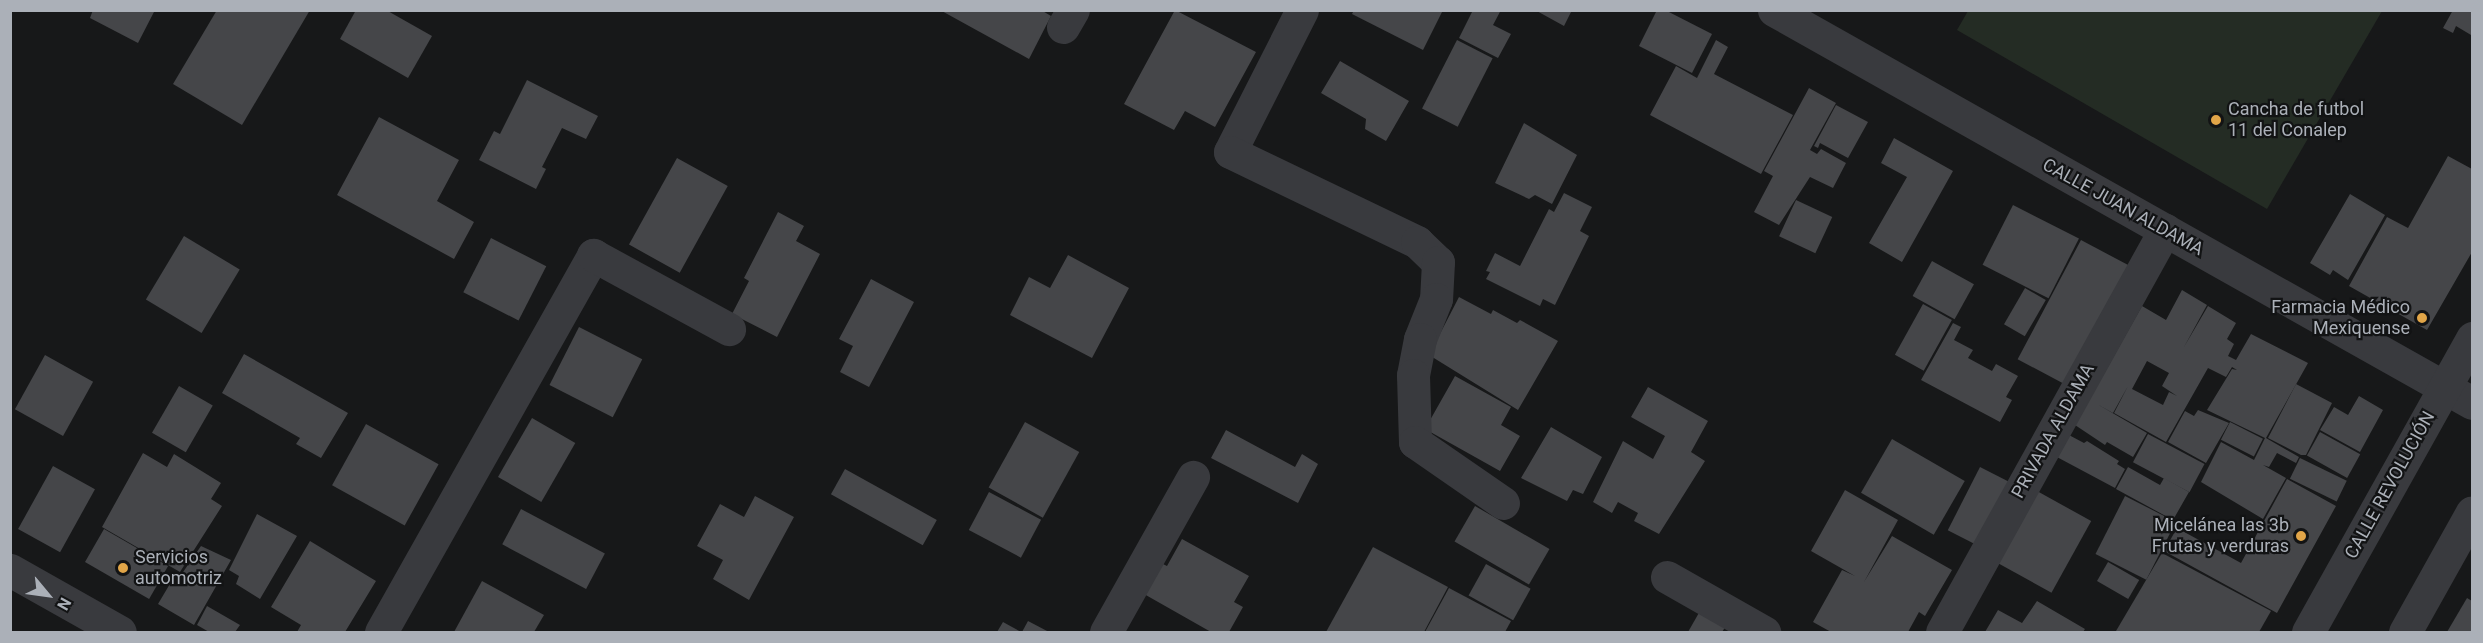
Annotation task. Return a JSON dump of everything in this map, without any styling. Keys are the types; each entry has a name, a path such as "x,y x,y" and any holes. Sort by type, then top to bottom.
{"street":[{"path":"1302,10 1230,152 1417,243 1438,262 1436,299 1420,339 1413,375 1415,442 1503,503"},
{"name":"CALLE JUAN ALDAMA","path":"1774,10 2458,396"},
{"name":"PRIVADA ALDAMA","path":"1942,633 2165,230"},
{"path":"381,633 593,255 729,329"},
{"name":"CALLE REVOLUCIÓN","path":"2308,633 2458,396 2472,338"},
{"path":"1106,633 1193,477"},
{"path":"2405,633 2472,512"},
{"path":"10,570 120,633"},
{"path":"1667,577 1764,633"}],"shaded area":[{"name":"Cancha de futbol 11 del Conalep","path":"2382,10 2267,209 1957,30 1968,11"}],"building":[{"path":"93,10 155,10 138,43 90,18"},
{"path":"217,10 310,10 242,125 173,84"},
{"path":"356,10 386,10 432,36 408,78 340,39"},
{"path":"940,10 1041,10 1051,16 1029,59"},
{"path":"1175,10 1256,52 1215,127 1185,111 1174,130 1124,104"},
{"path":"1354,10 1443,10 1423,50 1352,14"},
{"path":"1473,10 1501,10 1493,25 1511,34 1498,58 1459,38"},
{"path":"1535,10 1572,10 1564,26"},
{"path":"1657,10 1665,10 1712,34 1692,73 1639,46"},
{"path":"2453,10 2472,10 2471,35 2456,26 2453,33 2443,28"},
{"path":"1457,40 1493,58 1458,127 1422,109"},
{"path":"1716,40 1728,47 1714,74 1793,115 1761,174 1650,115 1676,66 1697,78"},
{"path":"1340,61 1409,101 1386,141 1365,129 1366,119 1321,93"},
{"path":"527,80 598,116 586,139 562,128 542,167 546,169 536,189 479,160 494,131 500,134"},
{"path":"1809,88 1836,103 1810,150 1817,154 1821,149 1846,163 1833,188 1810,177 1779,225 1754,212 1773,176 1764,171"},
{"path":"1836,105 1868,122 1848,158 1820,143 1818,148 1814,146"},
{"path":"379,117 459,160 437,201 474,222 454,259 337,195"},
{"path":"1524,123 1577,155 1552,204 1535,195 1529,199 1495,183"},
{"path":"1894,138 1953,171 1902,262 1869,243 1907,177 1881,163"},
{"path":"2448,156 2472,169 2472,252 2427,330 2349,286 2387,217 2408,228"},
{"path":"677,158 728,186 680,273 629,245"},
{"path":"1564,193 1592,207 1580,231 1589,236 1555,305 1543,299 1540,306 1486,279 1490,272 1486,271 1495,253 1520,266 1549,209 1554,212"},
{"path":"2350,194 2385,215 2348,280 2333,270 2330,275 2310,263"},
{"path":"1796,200 1832,217 1815,253 1779,236"},
{"path":"2013,205 2079,239 2049,298 1983,265"},
{"path":"778,212 804,226 796,241 820,254 777,337 732,314 749,281 744,278"},
{"path":"184,236 240,269 202,333 146,299"},
{"path":"491,238 546,266 519,320 463,292"},
{"path":"2081,240 2130,266 2066,385 2018,359"},
{"path":"1068,255 1129,288 1092,358 1010,315 1029,277 1050,288"},
{"path":"1932,261 1974,284 1955,319 1913,296"},
{"path":"871,279 914,302 869,387 840,372 853,346 839,339"},
{"path":"2025,288 2046,300 2025,336 2004,324"},
{"path":"2182,290 2207,305 2184,347 2208,306 2236,323 2227,339 2234,344 2228,356 2236,360 2251,334 2308,363 2266,438 2299,457 2296,463 2277,453 2269,467 2263,465 2286,478 2263,519 2201,482 2221,442 2254,460 2265,438 2207,410 2232,369 2237,370 2232,367 2226,377 2208,368 2166,442 2114,413 2128,386 2113,413 2097,404 2147,433 2133,457 2107,442 2105,445 2072,423 2089,400 2142,306 2166,320","holes":["2147,361 2169,373 2162,386 2177,396 2169,392 2163,405 2132,389"]},
{"path":"1459,297 1491,314 1493,310 1517,323 1520,320 1558,341 1518,410 1429,355"},
{"path":"1923,304 1952,320 1924,371 1895,355"},
{"path":"1953,323 1961,327 1954,340 1973,350 1968,358 1992,371 1996,364 2018,376 2006,397 2012,400 2000,422 1921,380"},
{"path":"579,327 642,359 613,417 549,385"},
{"path":"244,354 348,413 321,458 296,444 300,438 222,393"},
{"path":"45,355 93,382 63,436 15,409"},
{"path":"1455,376 1511,407 1501,425 1520,436 1500,471 1425,429"},
{"path":"2296,384 2332,403 2306,455 2301,455 2268,438"},
{"path":"179,386 213,406 186,452 152,433"},
{"path":"1648,387 1708,421 1691,452 1705,461 1659,534 1634,521 1638,513 1618,502 1612,513 1593,502 1623,441 1653,459 1665,436 1631,417"},
{"path":"2359,396 2383,410 2360,452 2320,430 2334,407 2348,415"},
{"path":"2198,410 2229,423 2206,463 2168,442 2185,411 2194,416"},
{"path":"532,418 575,443 541,502 498,477"},
{"path":"1025,422 1079,452 1043,518 989,488"},
{"path":"2230,422 2263,439 2254,457 2221,440"},
{"path":"366,424 439,464 405,525 332,485"},
{"path":"1551,427 1602,457 1583,494 1573,490 1567,501 1521,478"},
{"path":"1226,430 1295,467 1302,454 1318,464 1298,503 1211,458"},
{"path":"2320,432 2360,454 2347,478 2307,456"},
{"path":"2067,434 2084,443 2087,441 2119,461 2117,464 2125,469 2115,488 2055,456"},
{"path":"2148,434 2205,464 2189,492 2133,462"},
{"path":"1892,439 1965,481 1934,535 1861,493"},
{"path":"143,453 167,467 174,454 221,483 211,499 222,506 180,572 102,527"},
{"path":"2300,458 2347,481 2337,501 2290,479"},
{"path":"53,466 95,489 60,552 18,529"},
{"path":"1980,467 2014,484 1982,548 1948,530"},
{"path":"2128,467 2160,485 2164,478 2189,492 2173,520 2116,489"},
{"path":"845,469 937,520 923,545 831,494"},
{"path":"2287,479 2336,506 2277,613 2164,551 2177,528 2241,563"},
{"path":"1845,490 1898,520 1864,582 1892,536 1952,570 1925,616 1919,612 1908,632 1831,632 1813,622 1842,570 1855,576 1811,551"},
{"path":"2037,491 2091,521 2051,593 1997,563"},
{"path":"989,492 1041,520 1021,558 969,530"},
{"path":"755,496 794,517 749,600 713,579 723,560 697,546 720,504 744,517"},
{"path":"2125,496 2176,522 2146,580 2095,554"},
{"path":"1475,506 1549,549 1529,585 1454,542"},
{"path":"521,509 605,554 586,589 502,544"},
{"path":"257,514 297,536 260,599 236,584 239,576 229,570"},
{"path":"104,529 168,566 149,599 85,562"},
{"path":"1182,539 1249,576 1234,602 1243,607 1229,632 1211,632 1144,594 1161,563 1167,566"},
{"path":"310,541 376,581 345,632 297,632 301,625 271,607"},
{"path":"201,546 231,560 194,625 158,604 177,572 181,575"},
{"path":"1373,547 1448,587 1424,632 1326,632"},
{"path":"2162,553 2271,611 2259,632 2116,631"},
{"path":"2108,562 2139,580 2128,599 2097,581"},
{"path":"1486,564 1531,589 1513,620 1469,595"},
{"path":"482,581 544,615 534,632 454,632"},
{"path":"1449,588 1511,621 1505,632 1425,632"},
{"path":"2467,598 2472,601 2472,632 2447,632"},
{"path":"2037,601 2085,629 2083,632 1985,632 1998,610 2022,623"},
{"path":"207,606 240,625 235,632 209,632 197,625"},
{"path":"1700,611 1726,626 1722,632 1688,632"},
{"path":"1028,621 1049,632 1022,632"},
{"path":"1003,622 1021,632 997,632"}],"place":[{"name":"Cancha de futbol 11 del Conalep","path":"2216,120"},
{"name":"Farmacia Médico Mexiquense","path":"2422,318"},
{"name":"Micelánea las 3b Frutas y verduras","path":"2301,536"},
{"name":"Servicios automotriz","path":"123,568"}]}
